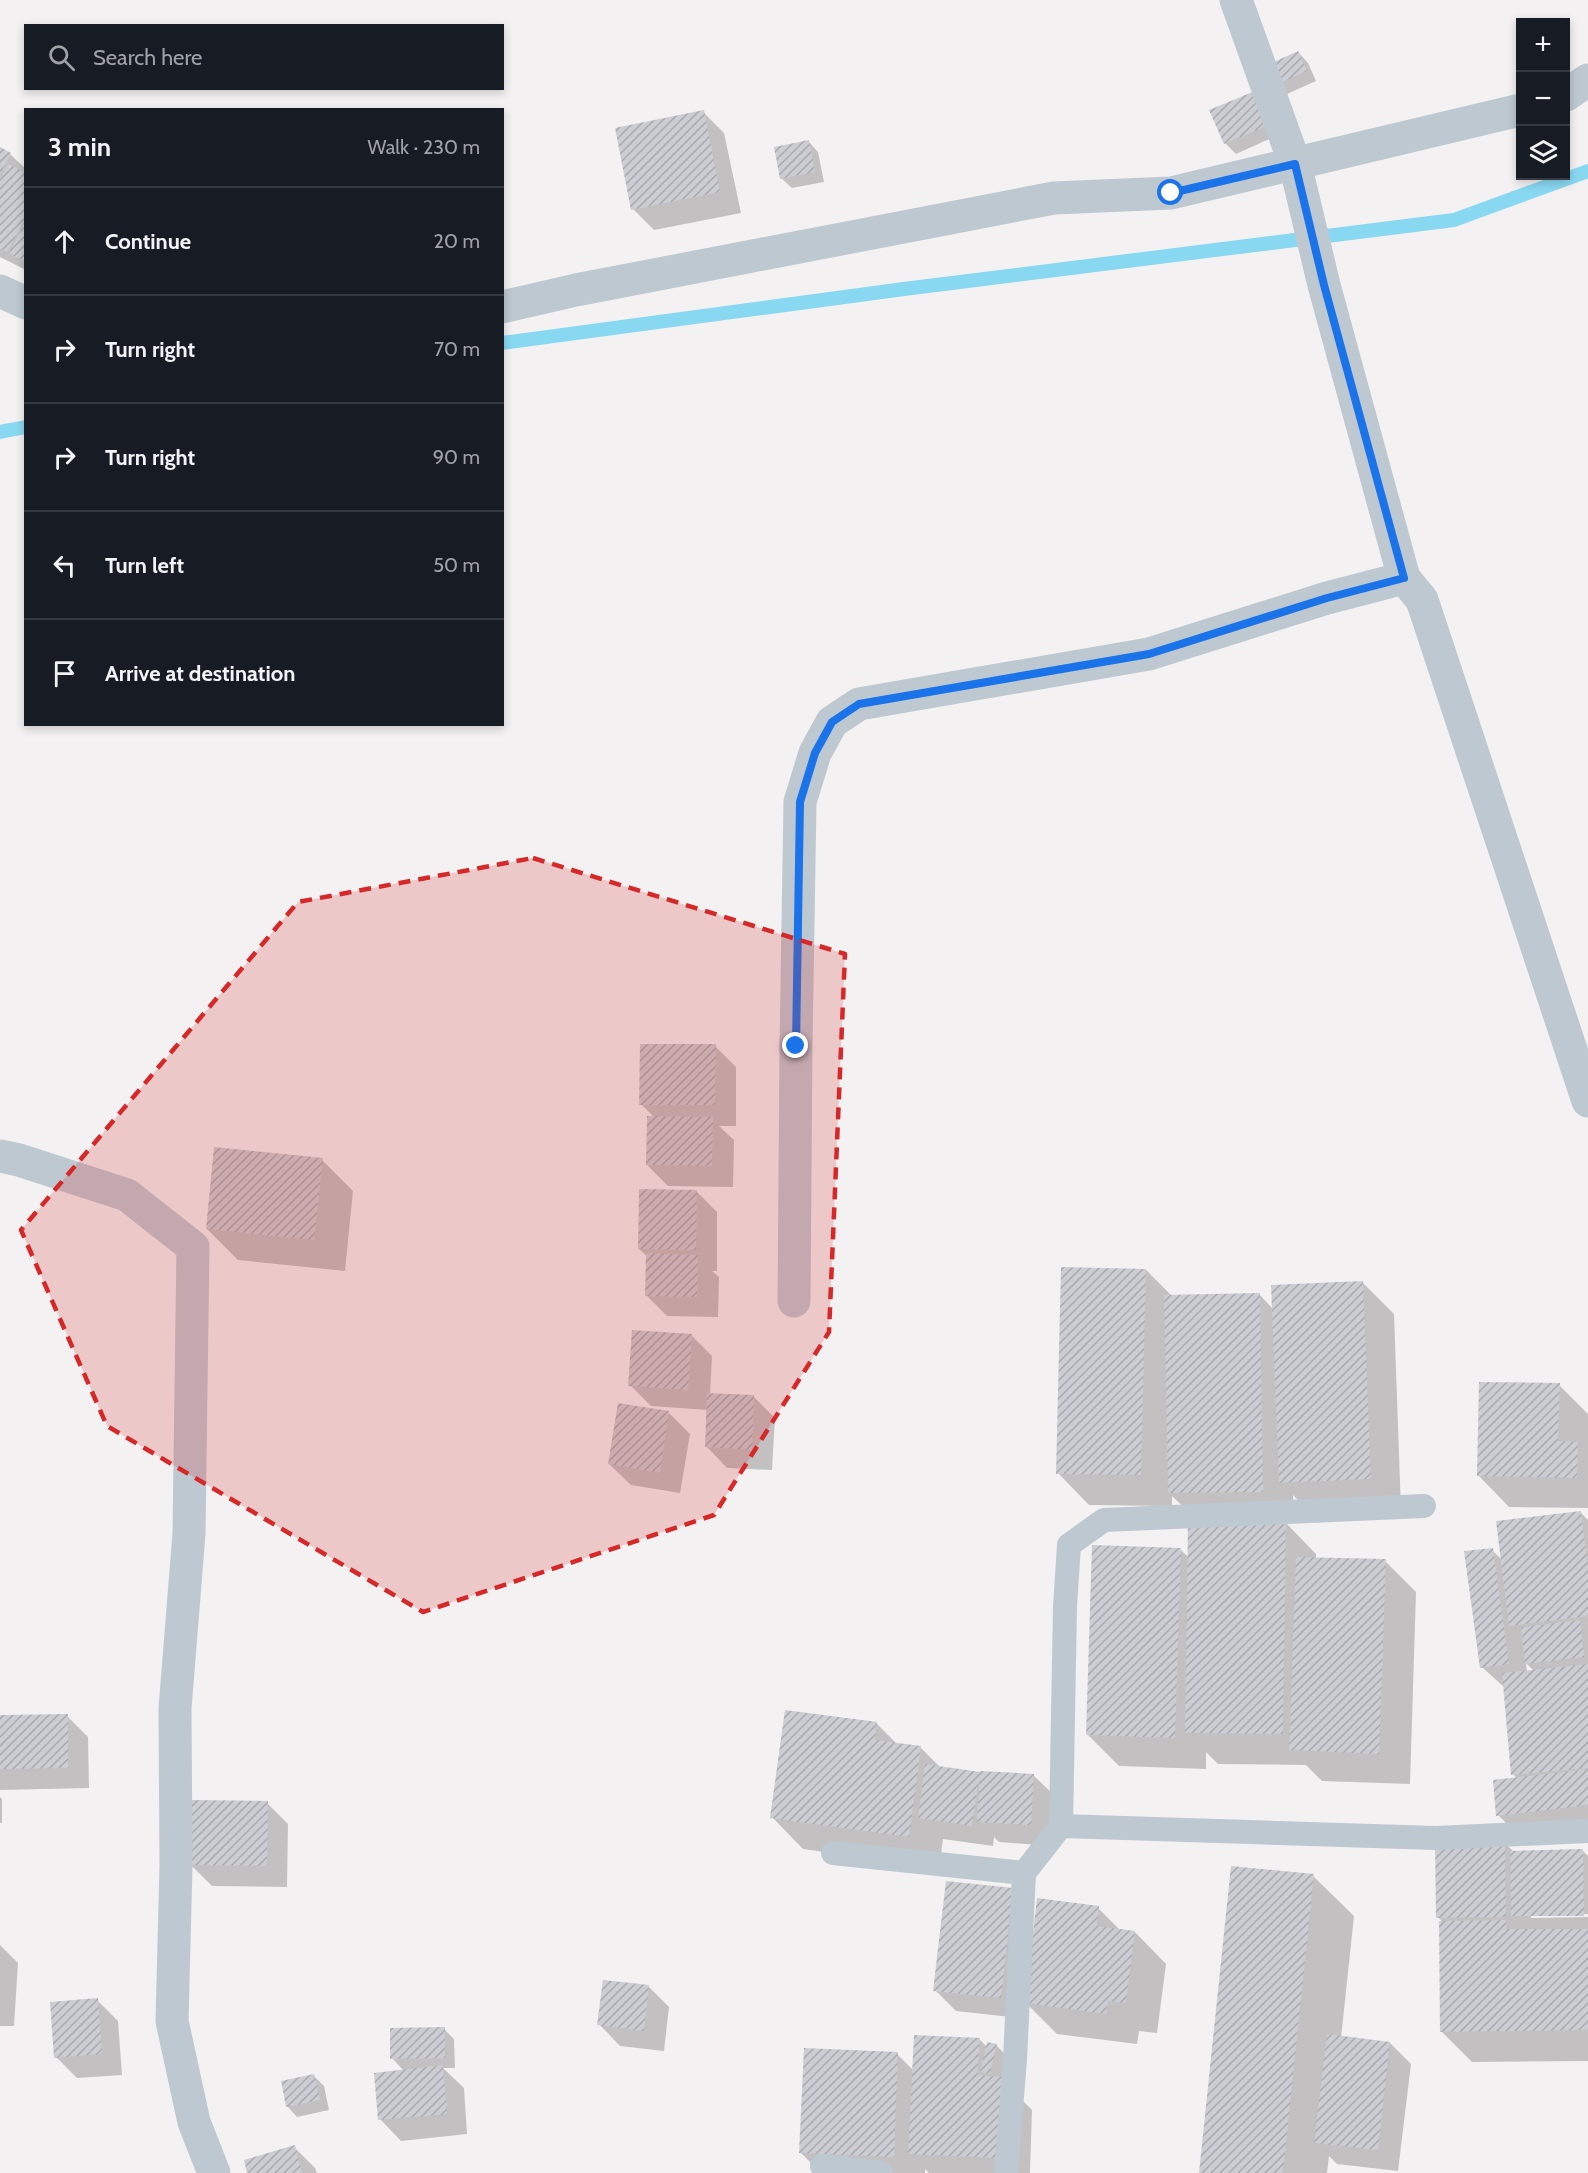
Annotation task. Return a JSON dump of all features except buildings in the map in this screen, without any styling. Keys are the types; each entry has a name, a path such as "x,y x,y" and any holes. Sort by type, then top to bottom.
{"street":[{"path":"1236,0 1295,164 1324,285 1404,578 1422,600 1588,1101"},
{"path":"1570,91 1588,80"},
{"path":"504,307 576,290 1054,198 1171,193 1516,111"},
{"path":"0,291 24,302"},
{"path":"794,1301 800,802 815,753 832,722 859,704 1149,654 1327,598 1404,578"},
{"path":"0,1156 127,1195 193,1247 189,1534 175,1708 176,1866 172,2020 194,2122 214,2173"}],"lane":[{"path":"1006,2173 1015,2059 1024,1873 1061,1826 1065,1606 1069,1545 1104,1520 1424,1506"},
{"path":"1061,1826 1436,1838 1588,1832"},
{"path":"833,1853 1024,1873"},
{"path":"822,2166 881,2173"}],"highlighted area":[{"path":"533,858 845,954 829,1332 714,1515 423,1612 107,1426 21,1230 298,902"}],"waterway":[{"path":"504,343 904,289 1454,220 1588,171"},
{"path":"0,432 24,427"}],"route":[{"path":"796,1046 800,802 815,753 832,722 859,704 1149,654 1327,598 1404,578 1324,285 1295,164 1171,193"}]}
